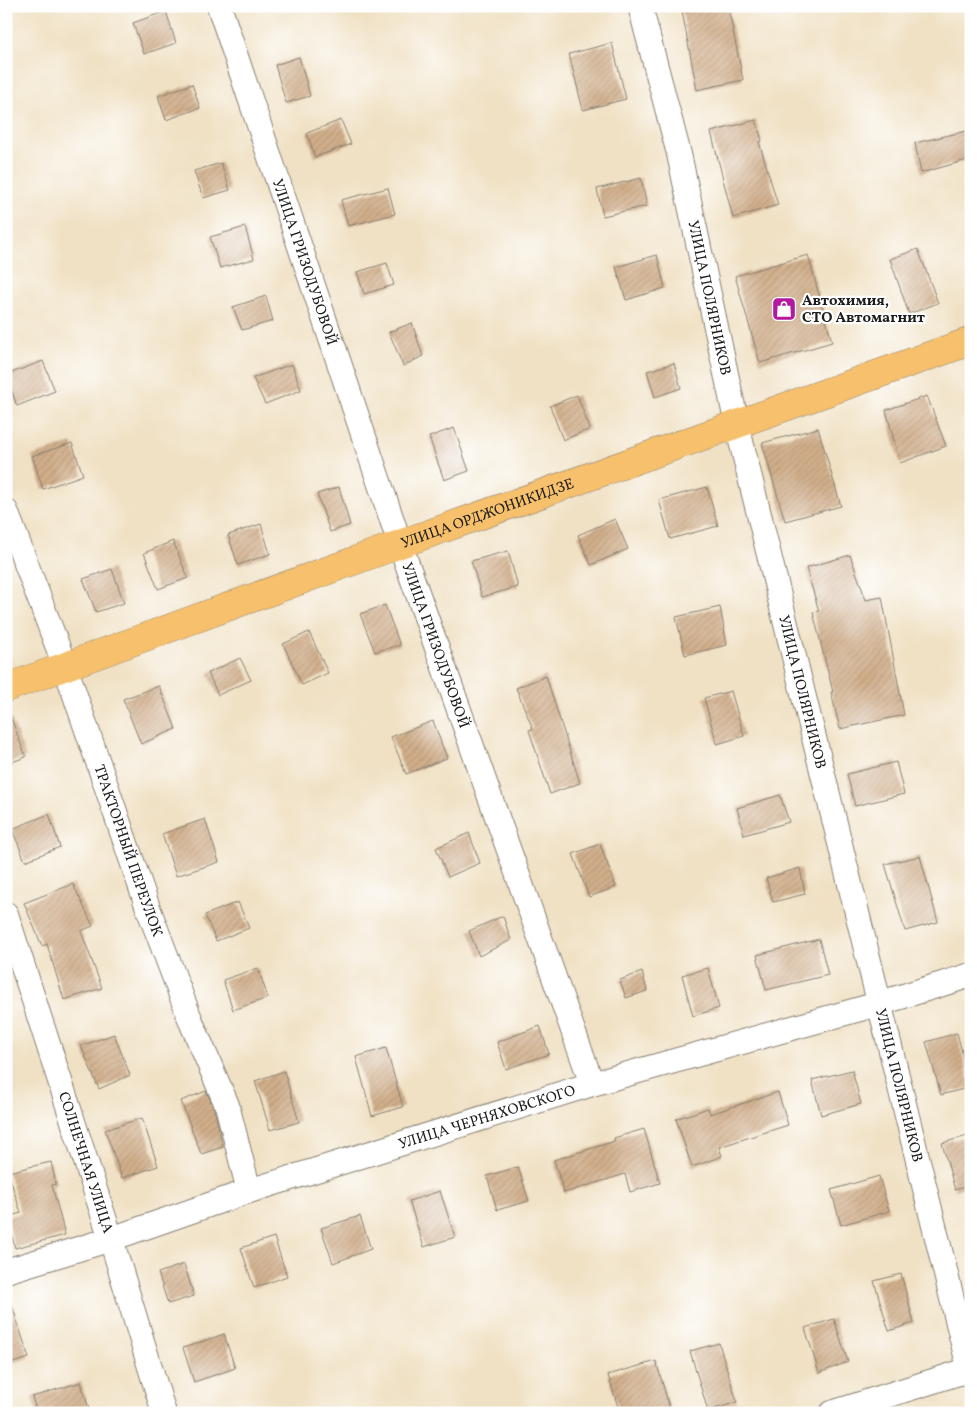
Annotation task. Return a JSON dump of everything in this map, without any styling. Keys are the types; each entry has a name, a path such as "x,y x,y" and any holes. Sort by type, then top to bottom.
{"main road":[{"name":"УЛИЦА ОРДЖОНИКИДЗЕ","path":"6,688 400,544 971,341"}],"street":[{"name":"УЛИЦА ГРИЗОДУБОВОЙ","path":"219,6 400,544 592,1084"},
{"name":"УЛИЦА ПОЛЯРНИКОВ","path":"640,6 679,154 737,425 970,1372"},
{"name":"ТРАКТОРНЫЙ ПЕРЕУЛОК","path":"6,510 65,666 150,914 192,1024 228,1106 249,1191"},
{"name":"СОЛНЕЧНАЯ УЛИЦА","path":"6,914 111,1239 164,1413"},
{"name":"УЛИЦА ЧЕРНЯХОВСКОГО","path":"6,1270 111,1239 249,1191 592,1084 878,1004 971,975"},
{"path":"832,1413 970,1372"}],"building":[{"path":"681,6 728,6 743,80 697,90"},
{"path":"166,11 176,43 144,54 133,23"},
{"path":"612,43 626,99 583,110 569,54"},
{"path":"299,57 310,96 286,103 275,65"},
{"path":"192,84 200,108 166,120 158,96"},
{"path":"341,120 351,144 315,157 307,133"},
{"path":"756,120 762,141 759,142 778,205 733,218 711,132"},
{"path":"971,130 971,159 921,173 915,143"},
{"path":"221,163 230,190 203,198 194,171"},
{"path":"641,178 647,206 603,216 597,189"},
{"path":"388,188 395,214 348,226 341,200"},
{"path":"245,227 254,259 220,268 210,237"},
{"path":"918,249 938,303 909,314 890,259"},
{"path":"657,255 665,288 626,300 616,267"},
{"name":"Автохимия, СТО Автомагнит","path":"808,255 832,342 760,363 735,276"},
{"path":"387,263 394,285 364,294 357,272"},
{"path":"266,296 273,321 242,330 233,307"},
{"path":"412,323 423,356 403,366 389,332"},
{"path":"43,361 55,391 17,406 6,375"},
{"path":"674,363 681,388 655,397 647,371"},
{"path":"292,364 301,390 265,404 253,378"},
{"path":"577,395 590,429 563,440 550,406"},
{"path":"927,396 946,446 900,463 886,410"},
{"path":"454,428 469,471 444,480 429,437"},
{"path":"818,428 841,506 785,521 762,443"},
{"path":"72,443 83,475 43,489 32,456"},
{"path":"339,487 350,525 330,532 317,494"},
{"path":"707,487 718,526 670,539 659,500"},
{"path":"615,519 628,549 591,565 578,535"},
{"path":"261,524 270,554 238,565 228,535"},
{"path":"173,541 188,578 158,589 144,553"},
{"path":"508,551 518,587 482,597 471,561"},
{"path":"850,555 866,600 882,597 904,715 840,729 813,612 819,611 806,568"},
{"path":"112,569 124,603 96,612 83,579"},
{"path":"385,605 400,645 375,652 360,614"},
{"path":"720,607 727,645 685,655 676,617"},
{"path":"309,632 328,673 302,685 283,644"},
{"path":"240,658 251,680 218,695 208,673"},
{"path":"546,676 580,783 550,794 529,730 533,729 516,688"},
{"path":"159,686 176,729 141,744 123,699"},
{"path":"731,691 744,736 717,744 704,698"},
{"path":"6,709 26,757 6,764"},
{"path":"433,721 447,758 406,774 391,737"},
{"path":"896,762 904,794 855,806 847,774"},
{"path":"780,795 789,822 744,835 737,808"},
{"path":"49,814 60,847 25,861 12,829"},
{"path":"205,819 219,862 176,876 162,834"},
{"path":"469,833 480,863 448,877 436,848"},
{"path":"600,844 616,887 589,897 573,854"},
{"path":"920,856 938,922 905,931 885,864"},
{"path":"800,868 805,894 773,902 766,878"},
{"path":"73,884 93,926 81,931 102,988 64,1000 47,944 42,946 24,903"},
{"path":"238,902 249,928 216,941 205,915"},
{"path":"503,916 511,940 479,956 469,931"},
{"path":"819,939 828,975 766,990 757,955"},
{"path":"258,968 268,998 233,1010 223,980"},
{"path":"708,968 719,1008 693,1016 682,975"},
{"path":"642,972 647,991 626,998 620,980"},
{"path":"540,1026 549,1054 506,1069 497,1042"},
{"path":"957,1033 971,1087 941,1095 926,1042"},
{"path":"114,1034 130,1075 99,1089 81,1046"},
{"path":"386,1048 403,1107 372,1116 356,1057"},
{"path":"852,1070 861,1104 821,1115 812,1080"},
{"path":"284,1071 299,1122 270,1130 255,1081"},
{"path":"206,1091 214,1109 223,1147 201,1154 181,1101"},
{"path":"778,1092 788,1125 719,1147 722,1156 692,1167 676,1119 708,1108 710,1114"},
{"path":"142,1118 158,1166 122,1178 105,1130"},
{"path":"644,1129 660,1183 630,1192 625,1174 564,1193 554,1160 615,1141 614,1138"},
{"path":"971,1135 971,1185 955,1190 942,1143"},
{"path":"51,1162 56,1184 52,1185 65,1235 15,1248 7,1217 21,1213 8,1172"},
{"path":"518,1167 529,1201 497,1210 487,1176"},
{"path":"879,1176 889,1211 841,1225 831,1190"},
{"path":"440,1191 455,1237 424,1247 409,1201"},
{"path":"360,1216 371,1249 333,1263 321,1228"},
{"path":"274,1237 287,1276 254,1288 241,1248"},
{"path":"184,1264 194,1296 168,1304 158,1273"},
{"path":"901,1274 914,1323 889,1331 874,1281"},
{"path":"10,1299 29,1358 6,1365 6,1300"},
{"path":"834,1319 848,1362 819,1373 805,1328"},
{"path":"224,1334 235,1368 194,1382 183,1348"},
{"path":"719,1343 737,1402 708,1411 690,1351"},
{"path":"656,1361 671,1413 620,1413 608,1375"},
{"path":"81,1382 90,1413 37,1413 32,1397"}],"place":[{"name":"Автохимия, СТО Автомагнит","path":"784,309"}]}
